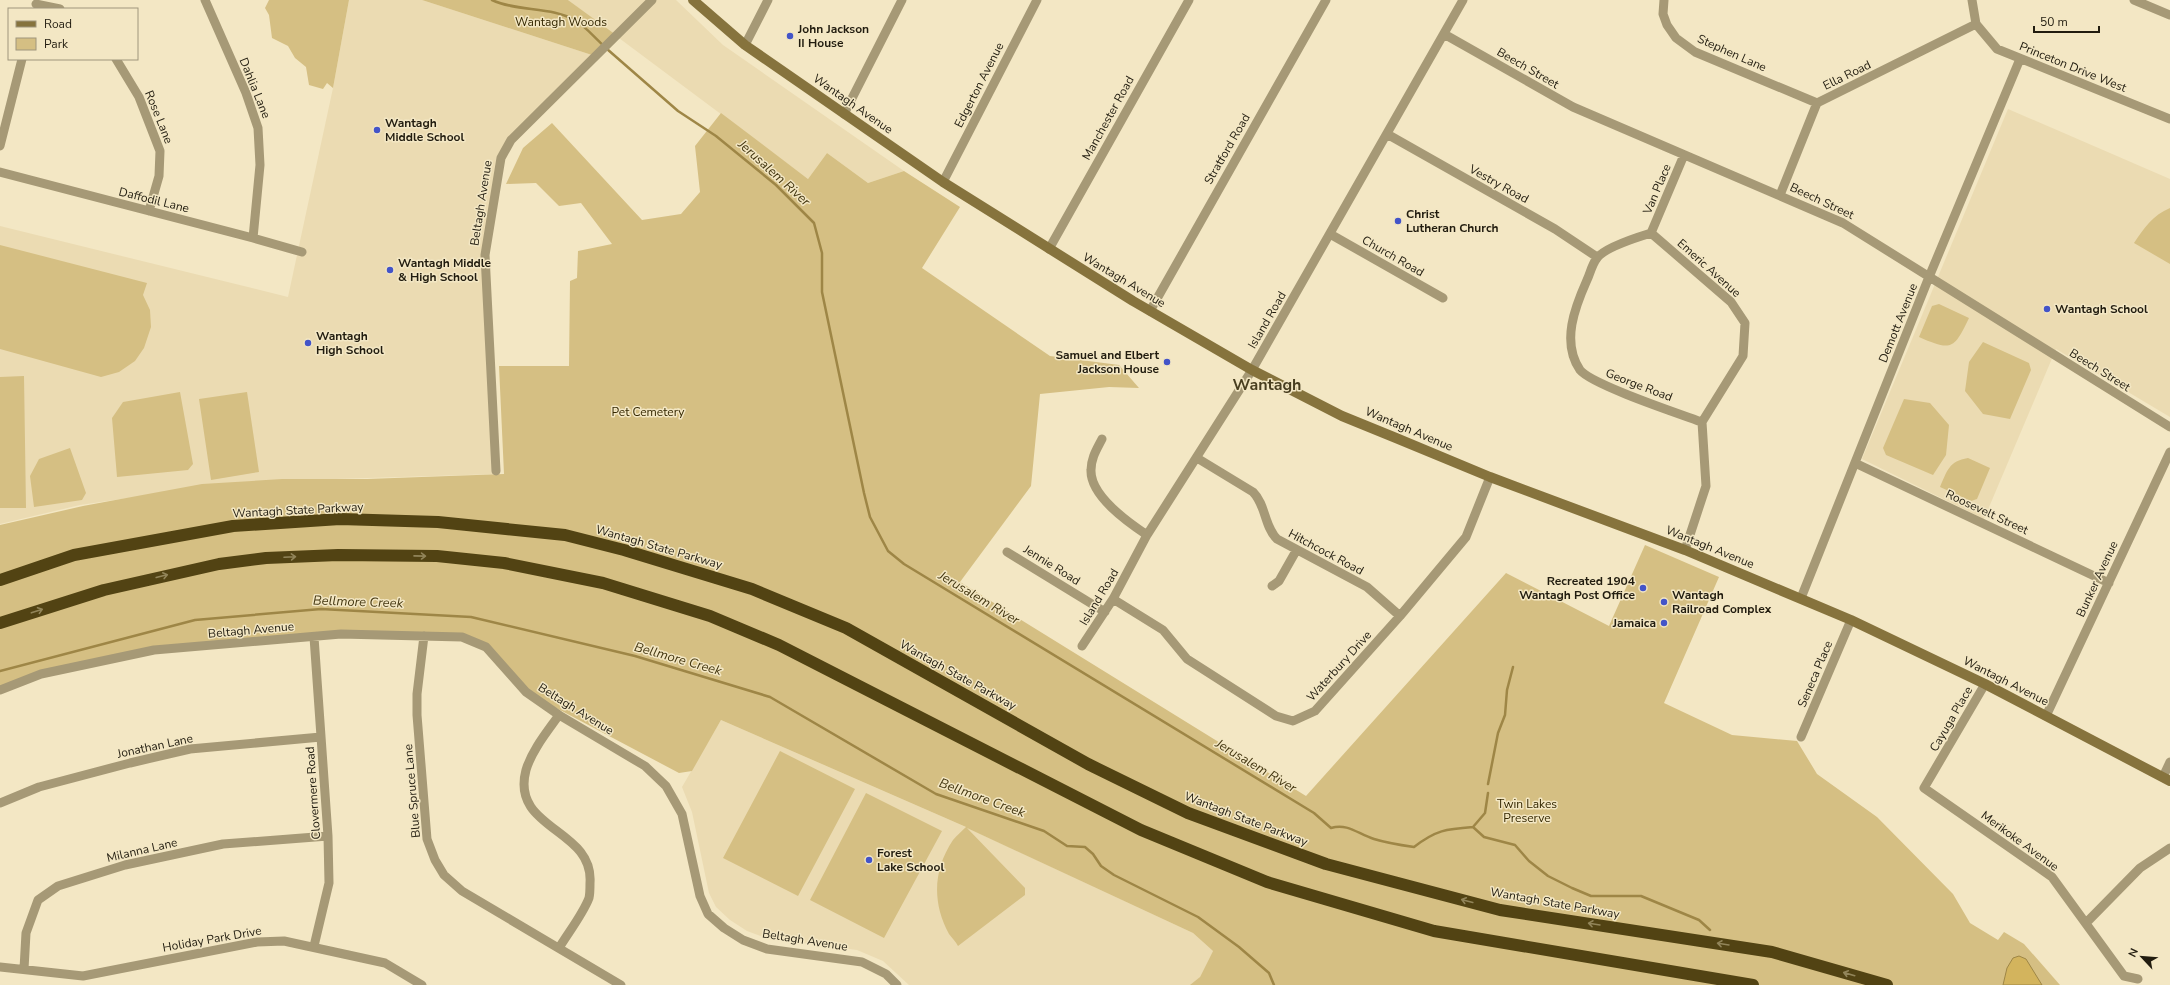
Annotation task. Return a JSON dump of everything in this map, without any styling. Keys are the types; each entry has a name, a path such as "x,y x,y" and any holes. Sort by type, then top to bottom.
{"highway":[{"name":"Wantagh State Parkway","path":"0,580 74,555 233,526 340,519 438,522 565,535 624,550 752,589 846,628 1088,764 1188,813 1326,864 1500,910 1772,952 1886,985"},
{"path":"0,623 104,590 220,564 266,558 338,555 437,556 504,563 534,569 603,584 702,614 779,645 1141,830 1267,882 1434,931 1753,985"}],"main road":[{"name":"Wantagh Avenue","path":"693,0 745,45 943,182 1150,311 1252,370 1342,416 1490,477 1685,550 1851,620 1985,684 2166,778"}],"street":[{"name":"Dahlia Lane","path":"205,0 258,128 260,165 253,238"},
{"name":"Beltagh Avenue","path":"496,470 485,255 500,158 511,140 652,0"},
{"path":"745,45 768,0"},
{"path":"844,114 902,0"},
{"name":"Edgerton Avenue","path":"943,182 1037,0"},
{"name":"Manchester Road","path":"1049,249 1189,0"},
{"name":"Stratford Road","path":"1150,311 1326,0"},
{"name":"Island Road","path":"1082,646 1113,599 1147,536 1252,370 1463,0"},
{"name":"Stephen Lane","path":"1664,0 1663,14 1667,25 1676,38 1695,52 1818,103"},
{"path":"1972,0 1976,24"},
{"path":"2134,0 2170,15"},
{"path":"36,4 55,8"},
{"name":"Ella Road","path":"1780,195 1818,103 1976,24"},
{"name":"Princeton Drive West","path":"1976,24 1997,48 2020,59 2170,119"},
{"name":"Beech Street","path":"1444,34 1573,107 1843,223 2170,427"},
{"name":"Demott Avenue","path":"1801,598 1929,277 2020,59"},
{"path":"0,146 22,60"},
{"name":"Rose Lane","path":"117,60 139,97 160,151 159,176 149,211"},
{"name":"Vestry Road","path":"1387,134 1555,229 1597,257"},
{"name":"Van Place","path":"1651,233 1684,155"},
{"name":"Daffodil Lane","path":"0,172 302,252"},
{"path":"1597,257 1621,243 1651,233"},
{"name":"Emeric Avenue","path":"1651,233 1732,302 1745,323 1743,356 1702,422"},
{"name":"Church Road","path":"1330,234 1443,298"},
{"name":"George Road","path":"1597,257 1575,307 1570,342 1581,370 1598,382 1702,422"},
{"path":"1685,550 1706,486 1702,422"},
{"path":"1102,439 1092,458 1090,471 1094,482 1100,493 1120,516 1147,536"},
{"name":"Bunker Avenue","path":"2046,716 2170,452"},
{"name":"Hitchcock Road","path":"1197,458 1253,492 1262,505 1272,535 1296,550 1367,587 1400,616"},
{"name":"Roosevelt Street","path":"1855,463 2109,583"},
{"name":"Waterbury Drive","path":"1113,599 1163,630 1187,660 1276,716 1293,721 1315,711 1400,616 1466,537 1490,477"},
{"path":"1272,586 1279,581 1296,550"},
{"name":"Jennie Road","path":"1007,552 1105,612"},
{"name":"Seneca Place","path":"1801,737 1851,620"},
{"name":"Beltagh Avenue","path":"0,690 41,674 154,650 341,634 462,638 486,647 526,692 558,715 645,766 666,786 682,814 700,896 708,914 724,928 743,940 766,949 862,962 886,974 897,985"},
{"name":"Blue Spruce Lane","path":"424,636 417,694 417,715 427,839 435,860 444,875 462,891 621,985"},
{"name":"Clovermere Road","path":"314,637 328,836 329,883 314,946"},
{"name":"Cayuga Place","path":"1937,766 1985,684"},
{"path":"558,715 532,754 526,771 525,783 526,799 535,814 577,845 591,871 589,898 559,948"},
{"name":"Jonathan Lane","path":"0,803 39,787 130,763 190,750 321,737"},
{"path":"2166,778 2170,762"},
{"name":"Merikoke Avenue","path":"1937,766 1924,788 2052,877 2124,976 2138,979"},
{"name":"Milanna Lane","path":"24,970 26,934 38,900 58,886 124,865 223,844 328,836"},
{"path":"2086,923 2140,868 2170,848"},
{"name":"Holiday Park Drive","path":"0,967 83,981 257,942 284,941 314,946 385,963 422,985"}],"shaded area":[{"name":"Wantagh Middle & High School","path":"349,0 422,0 595,56 501,157 486,251 497,474 239,482 80,505 0,524 0,226 288,297 333,88"},
{"path":"568,0 676,0 723,45 904,171 868,183 827,153 808,179"},
{"name":"Wantagh School","path":"2008,109 2170,179 2170,417 2056,349 1984,519 1862,459"},
{"name":"Forest Lake School","path":"721,720 959,824 1193,933 1213,951 1196,985 909,985 883,961 857,950 769,939 747,931 730,920 716,907 709,893 692,812 682,787"},
{"path":"2019,956 2026,959 2042,985 2003,985 2007,968 2013,958"}],"green space":[{"path":"269,0 349,0 333,88 327,83 323,89 309,85 306,67 295,58 288,46 272,38 269,15 265,8"},
{"name":"Wantagh Woods","path":"422,0 568,0 616,35 595,56"},
{"name":"Twin Lakes Preserve","path":"721,113 808,179 827,153 868,183 904,171 960,207 922,268 1050,356 1119,365 1139,388 1109,387 1040,394 1031,486 960,582 1306,796 1506,573 1609,626 1645,545 1719,577 1664,703 1732,735 1797,741 1817,774 1877,817 1953,894 1970,923 1998,940 2004,932 2024,944 2060,985 1190,985 1200,977 1213,951 1193,933 967,828 1025,888 1025,895 958,946 949,934 943,922 937,887 938,875 946,851 953,840 966,827 721,720 692,771 679,773 526,692 486,647 462,637 341,634 154,650 41,674 0,690 0,525 83,506 202,484 282,479 367,479 504,474 499,366 569,366 570,281 577,278 578,251 612,244 581,203 559,206 536,183 506,184 523,148 552,123 642,220 681,214 700,192 695,146"},
{"path":"2170,208 2170,264 2134,243 2145,227 2154,218"},
{"path":"0,245 147,283 143,295 150,310 151,327 144,348 135,361 119,372 101,377 0,349"},
{"path":"1939,304 1969,318 1964,329 1955,342 1950,345 1945,346 1919,337 1932,306"},
{"path":"1983,342 2029,363 2031,370 2010,419 1983,414 1965,391 1969,362"},
{"path":"24,376 26,508 0,508 0,377"},
{"path":"180,392 193,464 188,470 117,477 112,418 123,402"},
{"path":"247,392 259,472 211,480 199,399"},
{"path":"1904,399 1930,403 1949,425 1946,455 1933,475 1886,455 1883,448"},
{"path":"70,448 86,493 82,500 34,507 30,476 39,459"},
{"path":"1968,458 1990,468 1977,499 1971,501 1940,487 1947,472 1953,464 1962,459"},
{"path":"780,751 855,789 798,896 723,858"},
{"path":"866,793 942,831 884,938 810,900"}],"waterway":[{"name":"Jerusalem River","path":"492,0 502,4 567,16 583,26 603,45"},
{"name":"Jerusalem River","path":"607,49 678,111 716,136 776,185 814,223 822,253 822,292 870,517 888,551 904,564 1314,813 1331,828 1348,828 1368,837 1394,844 1414,847 1422,841 1442,831 1473,827 1484,837 1515,845 1529,861 1548,876 1572,888 1591,896 1641,896 1699,920 1710,930"},
{"name":"Bellmore Creek","path":"0,671 195,620 321,609 471,617 635,656 770,697 936,794 1044,831 1067,846 1085,847 1093,854 1101,866 1114,875 1198,917 1239,947 1269,973 1274,985"},
{"path":"1488,784 1498,733 1505,715 1507,690 1513,667"},
{"path":"1473,827 1485,813 1488,793"}],"place":[{"name":"John Jackson II House","path":"790,36"},
{"name":"Wantagh Middle School","path":"377,130"},
{"name":"Christ Lutheran Church","path":"1398,221"},
{"name":"Wantagh Middle & High School","path":"390,270"},
{"name":"Wantagh School","path":"2047,309"},
{"name":"Wantagh High School","path":"308,343"},
{"name":"Samuel and Elbert Jackson House","path":"1167,362"},
{"name":"Recreated 1904 Wantagh Post Office","path":"1643,588"},
{"name":"Wantagh Railroad Complex","path":"1664,602"},
{"name":"Jamaica","path":"1664,623"},
{"name":"Forest Lake School","path":"869,860"}],"district":[{"name":"Wantagh","path":"1267,385"}],"park label":[{"name":"Pet Cemetery","path":"648,412"}]}
